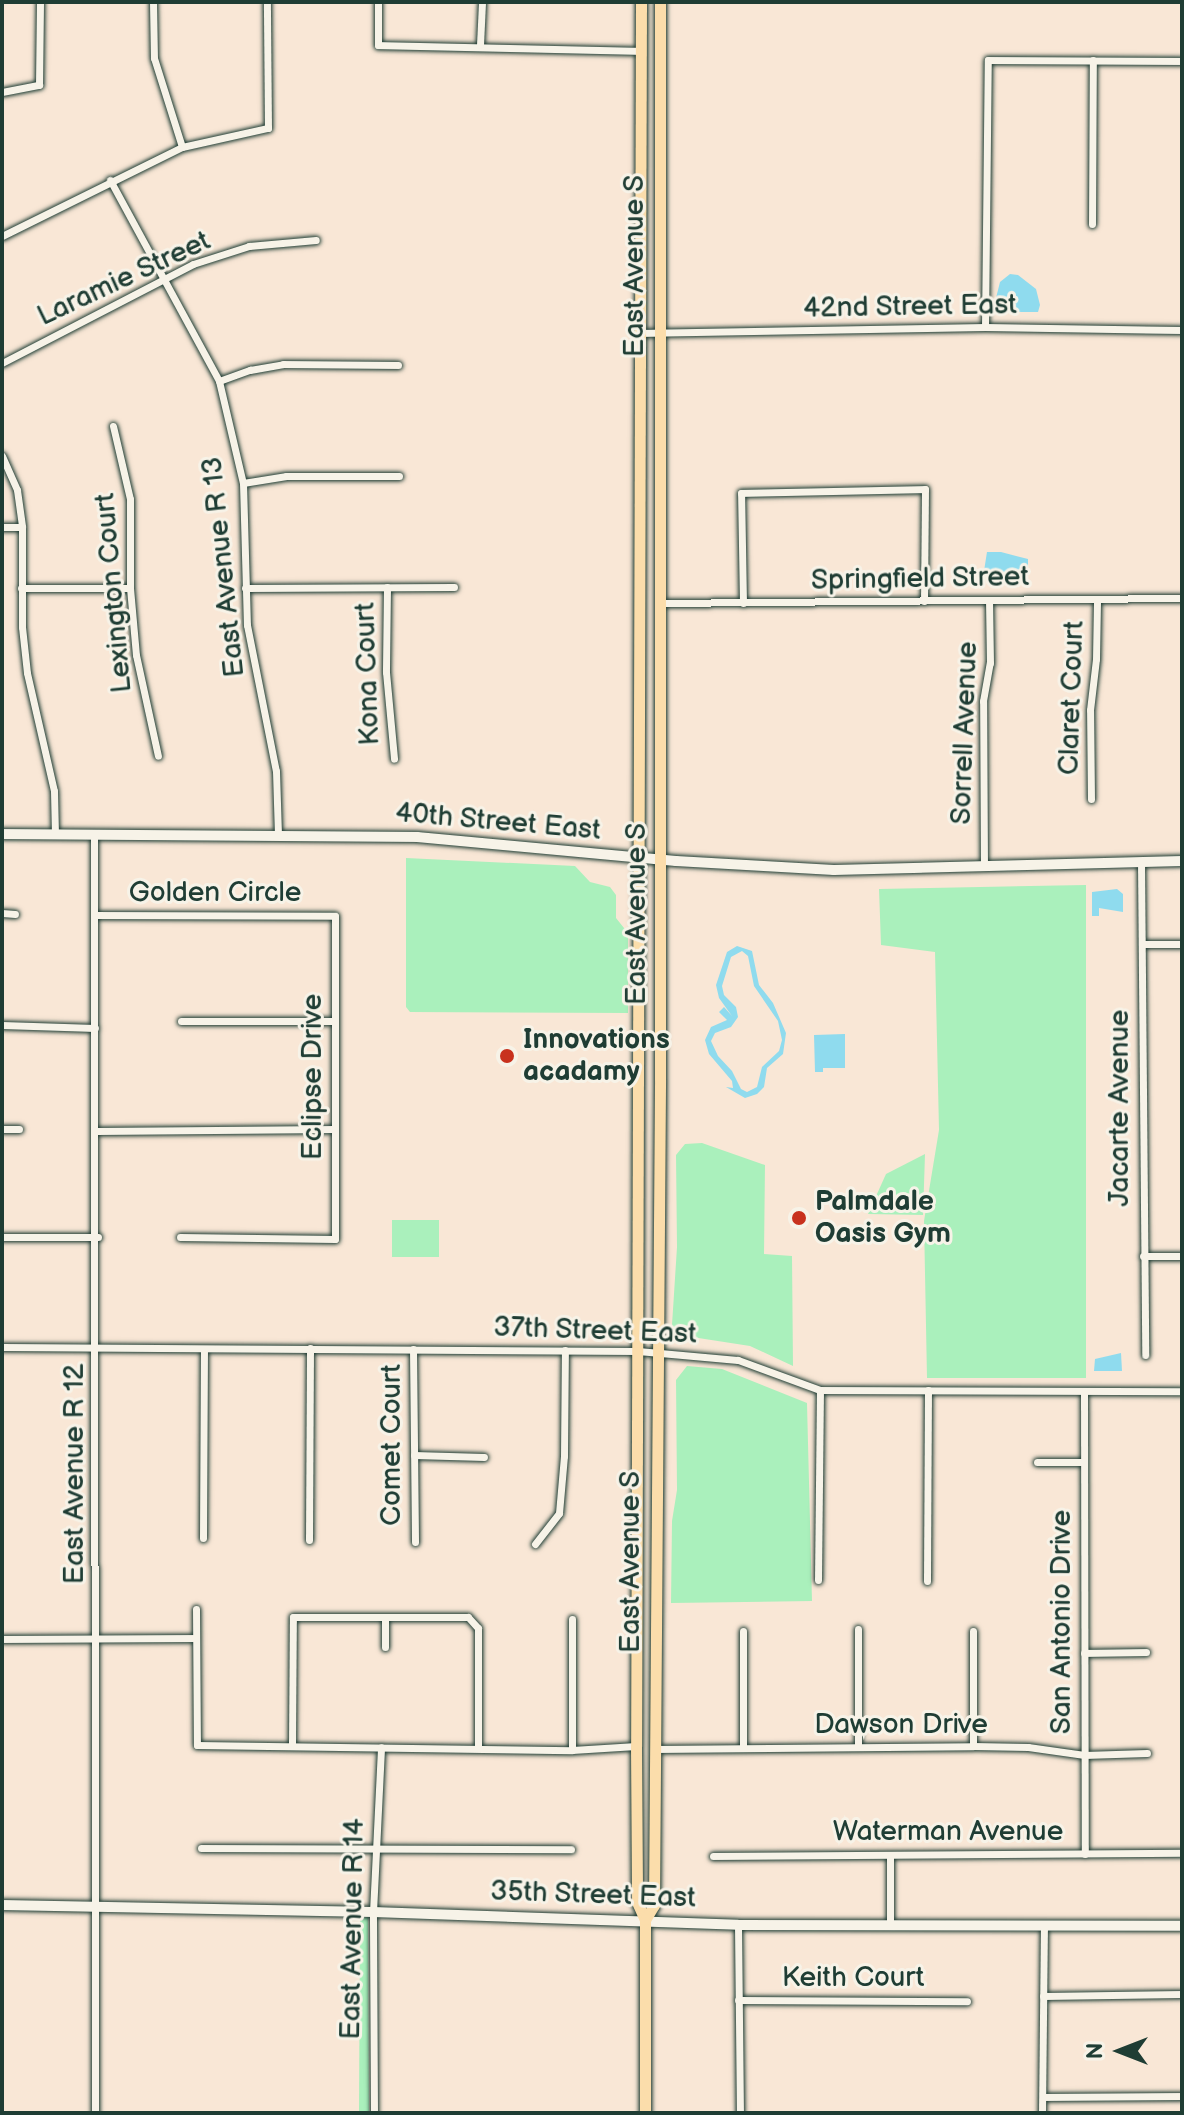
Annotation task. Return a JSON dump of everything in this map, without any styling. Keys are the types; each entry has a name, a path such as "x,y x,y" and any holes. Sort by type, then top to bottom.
{"main road":[{"name":"East Avenue S","path":"641,2 636,1746 637,1902 645,1920 645,2113"},
{"name":"East Avenue S","path":"645,1920 654,1905 661,858 660,2"},
{"name":"40th Street East","path":"2,834 417,837 834,870 1182,861"},
{"name":"35th Street East","path":"2,1905 373,1912 738,1925 1182,1926"}],"street":[{"path":"2,92 39,85 40,2"},
{"path":"153,2 154,58 182,147"},
{"path":"2,236 182,147 268,128 267,2"},
{"path":"378,2 378,45 641,51"},
{"path":"480,45 482,2"},
{"path":"985,327 988,60 1182,61"},
{"path":"1092,224 1093,60"},
{"name":"East Avenue R 13","path":"110,180 219,381 243,483 247,625 276,771 278,834"},
{"name":"Laramie Street","path":"2,363 193,264 249,246 316,240"},
{"name":"42nd Street East","path":"638,333 985,327 1182,330"},
{"path":"219,381 250,370 283,364 398,365"},
{"name":"Lexington Court","path":"113,426 130,499 130,588 136,655 158,756"},
{"path":"2,456 17,490 22,527 21,588 27,673 54,791 55,835"},
{"path":"243,483 286,476 399,476"},
{"path":"743,603 741,493 925,489 924,601"},
{"path":"2,527 22,527"},
{"name":"Kona Court","path":"387,587 386,672 394,759"},
{"path":"245,588 454,587"},
{"path":"21,588 130,588"},
{"name":"Springfield Street","path":"659,603 1182,598"},
{"name":"Claret Court","path":"1091,799 1090,710 1096,659 1097,599"},
{"name":"Sorrell Avenue","path":"984,867 983,701 990,663 989,601"},
{"name":"East Avenue R 12","path":"94,835 98,1237 95,2113"},
{"name":"Jacarte Avenue","path":"1141,862 1145,1355"},
{"path":"2,913 15,914"},
{"name":"Golden Circle","path":"96,915 335,916"},
{"name":"Eclipse Drive","path":"180,1237 335,1239 335,916"},
{"path":"1142,944 1182,944"},
{"path":"181,1021 335,1021"},
{"path":"2,1025 95,1028"},
{"path":"2,1129 19,1129"},
{"path":"96,1131 335,1129"},
{"path":"2,1237 98,1237"},
{"path":"1143,1256 1182,1256"},
{"name":"37th Street East","path":"2,1347 638,1351 738,1360 820,1390 1182,1391"},
{"path":"309,1540 310,1348"},
{"path":"203,1538 204,1349"},
{"name":"Comet Court","path":"413,1349 415,1542"},
{"path":"535,1544 559,1513 564,1456 565,1350"},
{"path":"818,1580 820,1390"},
{"path":"927,1581 928,1390"},
{"name":"San Antonio Drive","path":"1084,1391 1085,1854"},
{"path":"414,1455 484,1457"},
{"path":"1037,1462 1084,1462"},
{"path":"196,1609 197,1745 572,1750 636,1746"},
{"path":"292,1745 293,1617 468,1617 478,1628 478,1748"},
{"path":"385,1618 385,1647"},
{"path":"572,1619 572,1750"},
{"path":"858,1629 858,1747"},
{"path":"743,1631 743,1747"},
{"path":"973,1631 973,1746"},
{"path":"2,1639 196,1638"},
{"path":"1084,1653 1146,1652"},
{"name":"Dawson Drive","path":"654,1749 973,1746 1028,1747 1084,1755 1147,1753"},
{"name":"East Avenue R 14","path":"374,2113 373,1912 381,1747"},
{"path":"201,1848 571,1849"},
{"name":"Waterman Avenue","path":"713,1856 1182,1853"},
{"path":"890,1855 890,1926"},
{"path":"738,1925 740,2113"},
{"path":"1042,2113 1044,1928"},
{"path":"1043,1996 1182,1994"},
{"name":"Keith Court","path":"738,2000 967,2001"},
{"path":"1043,2097 1182,2096"}],"green space":[{"path":"406,858 575,866 590,882 610,887 616,895 616,918 628,933 628,1013 410,1012 406,1007"},
{"path":"1086,885 1086,1378 927,1378 924,1221 939,1130 935,952 881,945 879,889"},
{"path":"702,1143 765,1165 764,1254 792,1256 793,1366 750,1346 679,1335 672,1325 677,1247 676,1155 685,1144"},
{"path":"925,1154 923,1215 868,1214 886,1174"},
{"path":"392,1220 439,1220 439,1257 392,1257"},
{"path":"687,1366 722,1369 807,1403 812,1601 671,1603 672,1521 677,1490 676,1380"},
{"path":"368,1917 369,2113 359,2113 360,1918"}],"water":[{"path":"1010,274 1018,275 1036,289 1040,305 1038,312 1000,312 996,298 1000,282"},
{"path":"987,552 1028,559 1028,567 1020,573 984,571"},
{"path":"1117,889 1123,894 1123,912 1099,908 1099,916 1092,916 1092,892"},
{"path":"737,946 752,951 759,985 773,1003 786,1033 783,1054 767,1068 764,1087 757,1094 745,1098 726,1087 733,1088 732,1081 709,1054 705,1040 711,1027 727,1020 719,1012 724,1007 732,1016 719,998 716,985 727,952","holes":["742,951 748,956 754,986 778,1021 782,1040 779,1051 762,1067 757,1087 747,1092 741,1089 711,1041 715,1033 731,1027 738,1017 736,1007 724,995 722,986 731,957"]},
{"path":"845,1034 845,1068 823,1068 823,1072 815,1072 814,1035"},
{"path":"1121,1353 1122,1371 1094,1371 1095,1359"}],"place":[{"name":"Innovations acadamy","path":"507,1056"},
{"name":"Palmdale Oasis Gym","path":"799,1218"}]}
